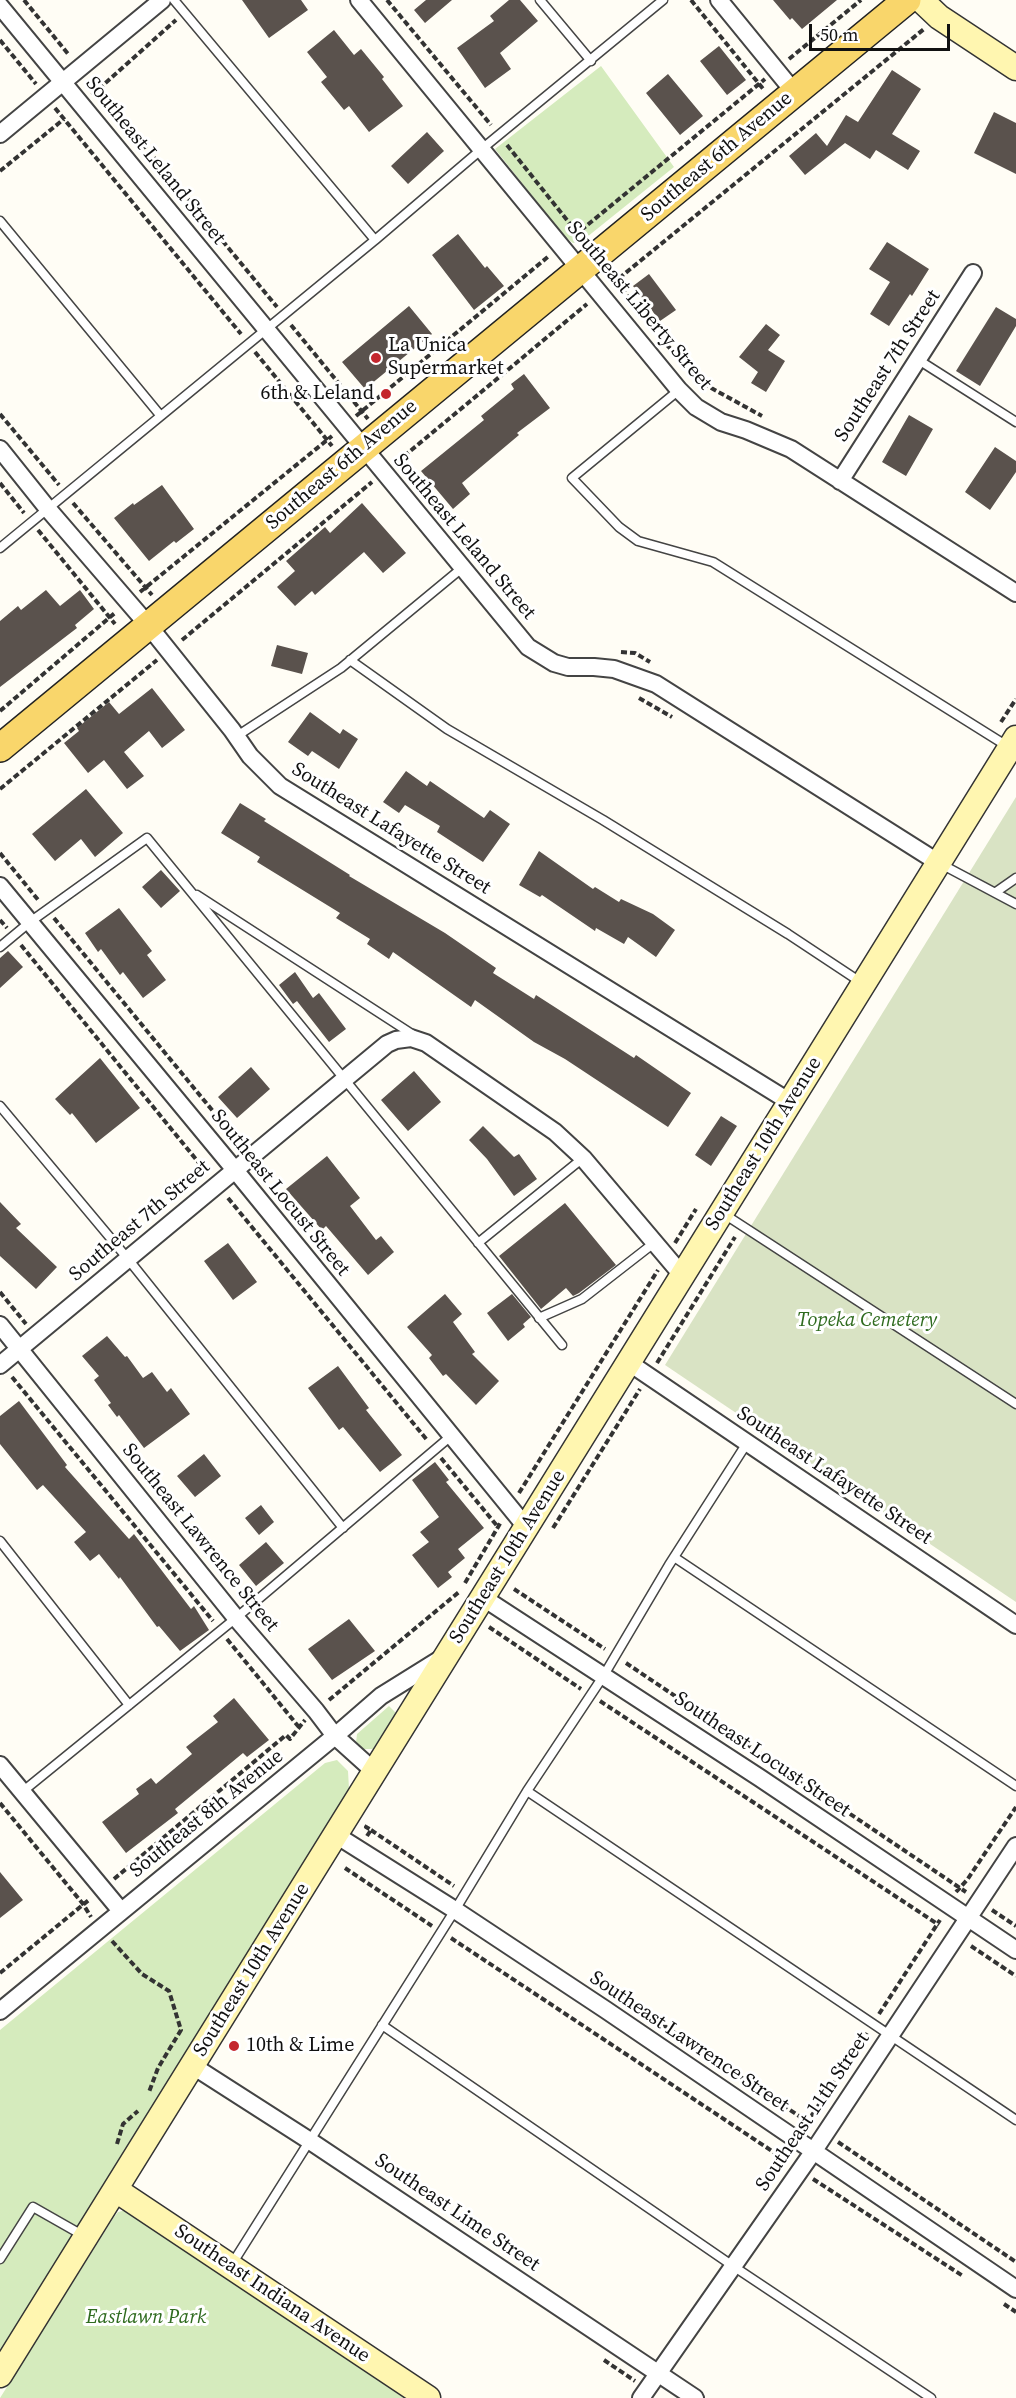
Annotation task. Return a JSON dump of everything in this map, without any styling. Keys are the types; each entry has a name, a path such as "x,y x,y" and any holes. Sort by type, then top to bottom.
{"main road":[{"name":"Southeast 6th Avenue","path":"0,748 907,0"},
{"path":"921,0 939,17 1016,68"},
{"name":"Southeast 10th Avenue","path":"2,2368 194,2066 628,1362 674,1266 721,1212 939,863 1006,741"},
{"name":"Southeast Indiana Avenue","path":"116,2190 428,2398"}],"street":[{"path":"0,134 162,0"},
{"name":"Southeast Liberty Street","path":"359,0 483,148 561,247 588,263 600,294 679,390 708,415 791,449 1016,593"},
{"path":"719,0 776,70 786,100"},
{"name":"Southeast Leland Street","path":"0,6 267,329 344,426 372,441 384,472 528,647 541,657 568,667 614,669 656,684 939,863"},
{"name":"Southeast 7th Street","path":"840,481 973,273"},
{"name":"Southeast Lafayette Street","path":"0,449 48,509 169,650 237,736 250,756 280,786 790,1102"},
{"name":"Southeast Locust Street","path":"0,886 526,1527"},
{"name":"Southeast 7th Street","path":"1,1364 387,1044 411,1038 426,1043"},
{"path":"426,1043 555,1132 583,1158 674,1266"},
{"name":"Southeast Lawrence Street","path":"0,1325 236,1618 335,1736 375,1772"},
{"name":"Southeast Lafayette Street","path":"628,1362 1016,1626"},
{"name":"Southeast Locust Street","path":"482,1598 604,1675 1016,1950"},
{"name":"Southeast 8th Avenue","path":"0,2012 381,1696 447,1656"},
{"path":"0,1765 122,1911"},
{"name":"Southeast Lawrence Street","path":"336,1835 455,1910 1016,2289"},
{"name":"Southeast 11th Street","path":"641,2398 733,2266 793,2165 813,2152 1016,1846"},
{"name":"Southeast Lime Street","path":"194,2066 310,2140 695,2398"}],"lane":[{"path":"174,0 375,240"},
{"path":"540,0 591,61"},
{"path":"0,548 284,316 663,0"},
{"path":"0,221 160,415"},
{"path":"917,359 1016,422"},
{"path":"679,390 572,478 619,527 638,541 713,562 1006,741"},
{"path":"237,736 350,660 462,568"},
{"path":"350,660 447,729 603,820 788,934 863,984"},
{"path":"0,947 30,922 147,838 562,1345"},
{"path":"939,863 1016,904"},
{"path":"996,892 1016,878"},
{"path":"189,890 426,1043"},
{"path":"0,1106 128,1259 343,1528"},
{"path":"478,1244 583,1158"},
{"path":"721,1212 1016,1404"},
{"path":"539,1318 582,1299 654,1243"},
{"path":"22,1792 221,1631 451,1436"},
{"path":"231,2266 455,1910 527,1791 589,1694 604,1675 674,1557 747,1443"},
{"path":"0,1541 129,1705"},
{"path":"674,1557 1016,1786"},
{"path":"527,1791 1016,2120"},
{"path":"382,2025 733,2266 932,2398"},
{"path":"0,2259 33,2207 86,2237"}],"path":[{"path":"24,0 362,412 372,441 401,458"},
{"path":"387,0 578,233 588,263 616,281 637,309"},
{"path":"691,0 759,84 786,100 797,131"},
{"path":"0,711 109,617 362,412 861,0"},
{"path":"0,171 99,89 185,12"},
{"path":"0,789 797,131 939,17"},
{"path":"0,40 332,447"},
{"path":"659,337 704,384 771,421"},
{"path":"0,414 146,588 150,665"},
{"path":"0,483 109,617 186,636"},
{"path":"635,696 672,717"},
{"path":"1006,741 1016,699"},
{"path":"0,853 251,1157"},
{"path":"0,920 498,1527"},
{"path":"0,1973 286,1735 290,1738 299,1726 316,1711 458,1593 509,1508 674,1266 697,1208"},
{"path":"0,1292 35,1336"},
{"path":"1,1364 299,1726"},
{"path":"514,1588 1016,1926"},
{"path":"489,1628 1016,1976"},
{"path":"0,1803 101,1928 142,1974 169,1991 181,2030 158,2068 148,2096"},
{"path":"793,2165 782,2150 804,2119 812,2115 938,1924 958,1887 968,1880 1016,1807"},
{"path":"371,1830 465,1893"},
{"path":"345,1869 970,2281"},
{"path":"654,2019 1016,2262"},
{"path":"117,2145 123,2124 144,2106"},
{"path":"779,2170 793,2165"},
{"path":"998,2300 1016,2312"},
{"path":"626,2389 643,2363"}],"green space":[{"path":"601,66 674,167 582,241 573,243 564,236 495,149"},
{"name":"Topeka Cemetery","path":"1016,797 1016,1602 665,1365"},
{"path":"389,1706 396,1713 373,1749 364,1749 356,1743 357,1734"},
{"path":"337,1760 348,1771 349,1789 0,2351 0,2030 325,1763"},
{"name":"Eastlawn Park","path":"126,2210 408,2398 0,2398 114,2217 118,2212"}],"building":[{"path":"242,0 301,0 308,10 269,38"},
{"path":"426,0 452,0 425,23 414,10"},
{"path":"509,0 520,0 538,21 500,53 511,69 485,88 457,48 494,21 490,16"},
{"path":"773,0 837,0 802,29 792,18 790,20"},
{"path":"334,30 354,55 361,49 384,77 382,79 403,106 369,132 349,106 344,110 321,82 327,77 307,52"},
{"path":"719,46 746,80 727,95 700,61"},
{"path":"892,70 921,89 892,134 920,151 908,170 876,150 870,159 845,143 805,175 789,156 816,133 827,146 846,115 858,122"},
{"path":"668,74 703,116 680,135 646,93"},
{"path":"994,112 1016,123 1016,174 974,153"},
{"path":"427,132 444,151 408,184 391,166"},
{"path":"458,234 485,268 487,266 504,286 474,310 432,255"},
{"path":"887,242 929,269 889,326 870,314 890,282 869,269"},
{"path":"649,274 676,310 660,321 633,286"},
{"path":"409,306 432,334 365,389 342,362"},
{"path":"996,307 1016,319 1016,326 980,386 956,371"},
{"path":"766,324 780,335 768,350 785,361 766,392 751,383 758,372 739,357"},
{"path":"524,374 550,408 517,433 519,435 462,483 470,494 453,509 421,471 484,420 481,416 514,389 511,384"},
{"path":"909,415 933,429 906,476 882,462"},
{"path":"995,447 1016,461 1016,472 990,510 965,492"},
{"path":"162,485 194,529 176,543 174,541 149,561 114,518"},
{"path":"362,503 406,553 383,573 364,552 315,595 312,591 295,606 277,587 295,571 286,561 325,527 330,533"},
{"path":"46,590 60,606 80,590 94,609 75,625 77,628 0,687 0,621 18,606 21,610"},
{"path":"277,645 308,653 302,674 271,666"},
{"path":"152,688 185,730 162,748 149,731 124,752 144,776 127,789 104,760 88,773 64,743 79,731 77,728 109,702 119,714"},
{"path":"310,712 340,734 343,729 358,739 339,769 312,751 308,756 288,742"},
{"path":"406,771 427,786 430,781 484,818 490,810 510,824 483,862 437,832 440,826 405,805 399,813 383,802"},
{"path":"86,789 123,833 95,857 81,839 55,861 32,834"},
{"path":"240,803 349,876 445,933 496,968 493,973 534,999 536,995 634,1058 636,1055 691,1093 668,1127 565,1059 534,1042 475,1000 471,1007 393,952 389,959 367,944 370,939 336,918 340,913 257,862 260,857 221,833"},
{"path":"539,851 593,889 595,887 619,902 621,899 653,914 675,930 656,957 628,937 624,944 596,928 595,931 542,895 540,897 519,885"},
{"path":"161,870 180,891 161,908 142,887"},
{"path":"119,908 152,951 147,955 166,980 143,998 123,972 120,975 101,949 98,952 85,933"},
{"path":"8,951 23,967 0,988 0,958"},
{"path":"295,972 313,998 319,993 346,1029 329,1042 297,1001 293,1004 279,985"},
{"path":"100,1058 140,1108 96,1143 72,1113 70,1115 55,1099"},
{"path":"251,1067 270,1089 237,1118 218,1097"},
{"path":"414,1071 441,1102 408,1131 381,1100"},
{"path":"721,1116 737,1126 711,1166 695,1155"},
{"path":"483,1126 514,1157 519,1154 537,1179 514,1196 487,1159 469,1140"},
{"path":"327,1156 360,1198 350,1206 376,1240 381,1236 394,1252 368,1275 326,1226 322,1230 286,1189"},
{"path":"0,1202 21,1224 16,1228 57,1267 36,1289 0,1256"},
{"path":"565,1203 616,1265 573,1296 566,1288 541,1309 499,1256"},
{"path":"228,1243 257,1282 233,1300 204,1261"},
{"path":"445,1294 462,1314 453,1322 475,1352 472,1354 499,1381 476,1405 446,1374 443,1376 429,1358 432,1355 407,1327"},
{"path":"512,1294 531,1317 523,1324 525,1327 508,1341 487,1313"},
{"path":"107,1336 125,1357 127,1356 143,1378 152,1372 167,1392 171,1388 190,1414 144,1448 119,1415 117,1417 108,1405 111,1403 94,1380 99,1376 82,1356"},
{"path":"338,1366 369,1408 366,1410 402,1455 380,1472 343,1427 339,1430 308,1388"},
{"path":"19,1401 67,1465 65,1467 129,1539 134,1534 191,1609 194,1606 209,1630 180,1651 159,1626 157,1627 120,1577 119,1579 99,1554 90,1561 74,1542 86,1532 43,1485 37,1490 0,1444 0,1416"},
{"path":"204,1454 221,1476 195,1497 177,1476"},
{"path":"435,1462 449,1480 446,1482 484,1528 458,1549 465,1558 448,1572 452,1577 438,1588 412,1555 429,1542 420,1532 439,1517 412,1480"},
{"path":"261,1505 274,1522 259,1535 245,1518"},
{"path":"266,1542 284,1563 256,1586 239,1565"},
{"path":"349,1619 375,1651 332,1680 308,1649"},
{"path":"234,1698 269,1740 247,1757 243,1753 175,1809 178,1813 126,1853 102,1822 139,1794 136,1789 151,1778 156,1784 192,1754 186,1747 218,1722 213,1716"},
{"path":"0,1872 23,1900 0,1918"}],"place":[{"name":"La Unica Supermarket","path":"376,358"},
{"name":"6th & Leland","path":"386,394"},
{"name":"10th & Lime","path":"234,2046"}]}
